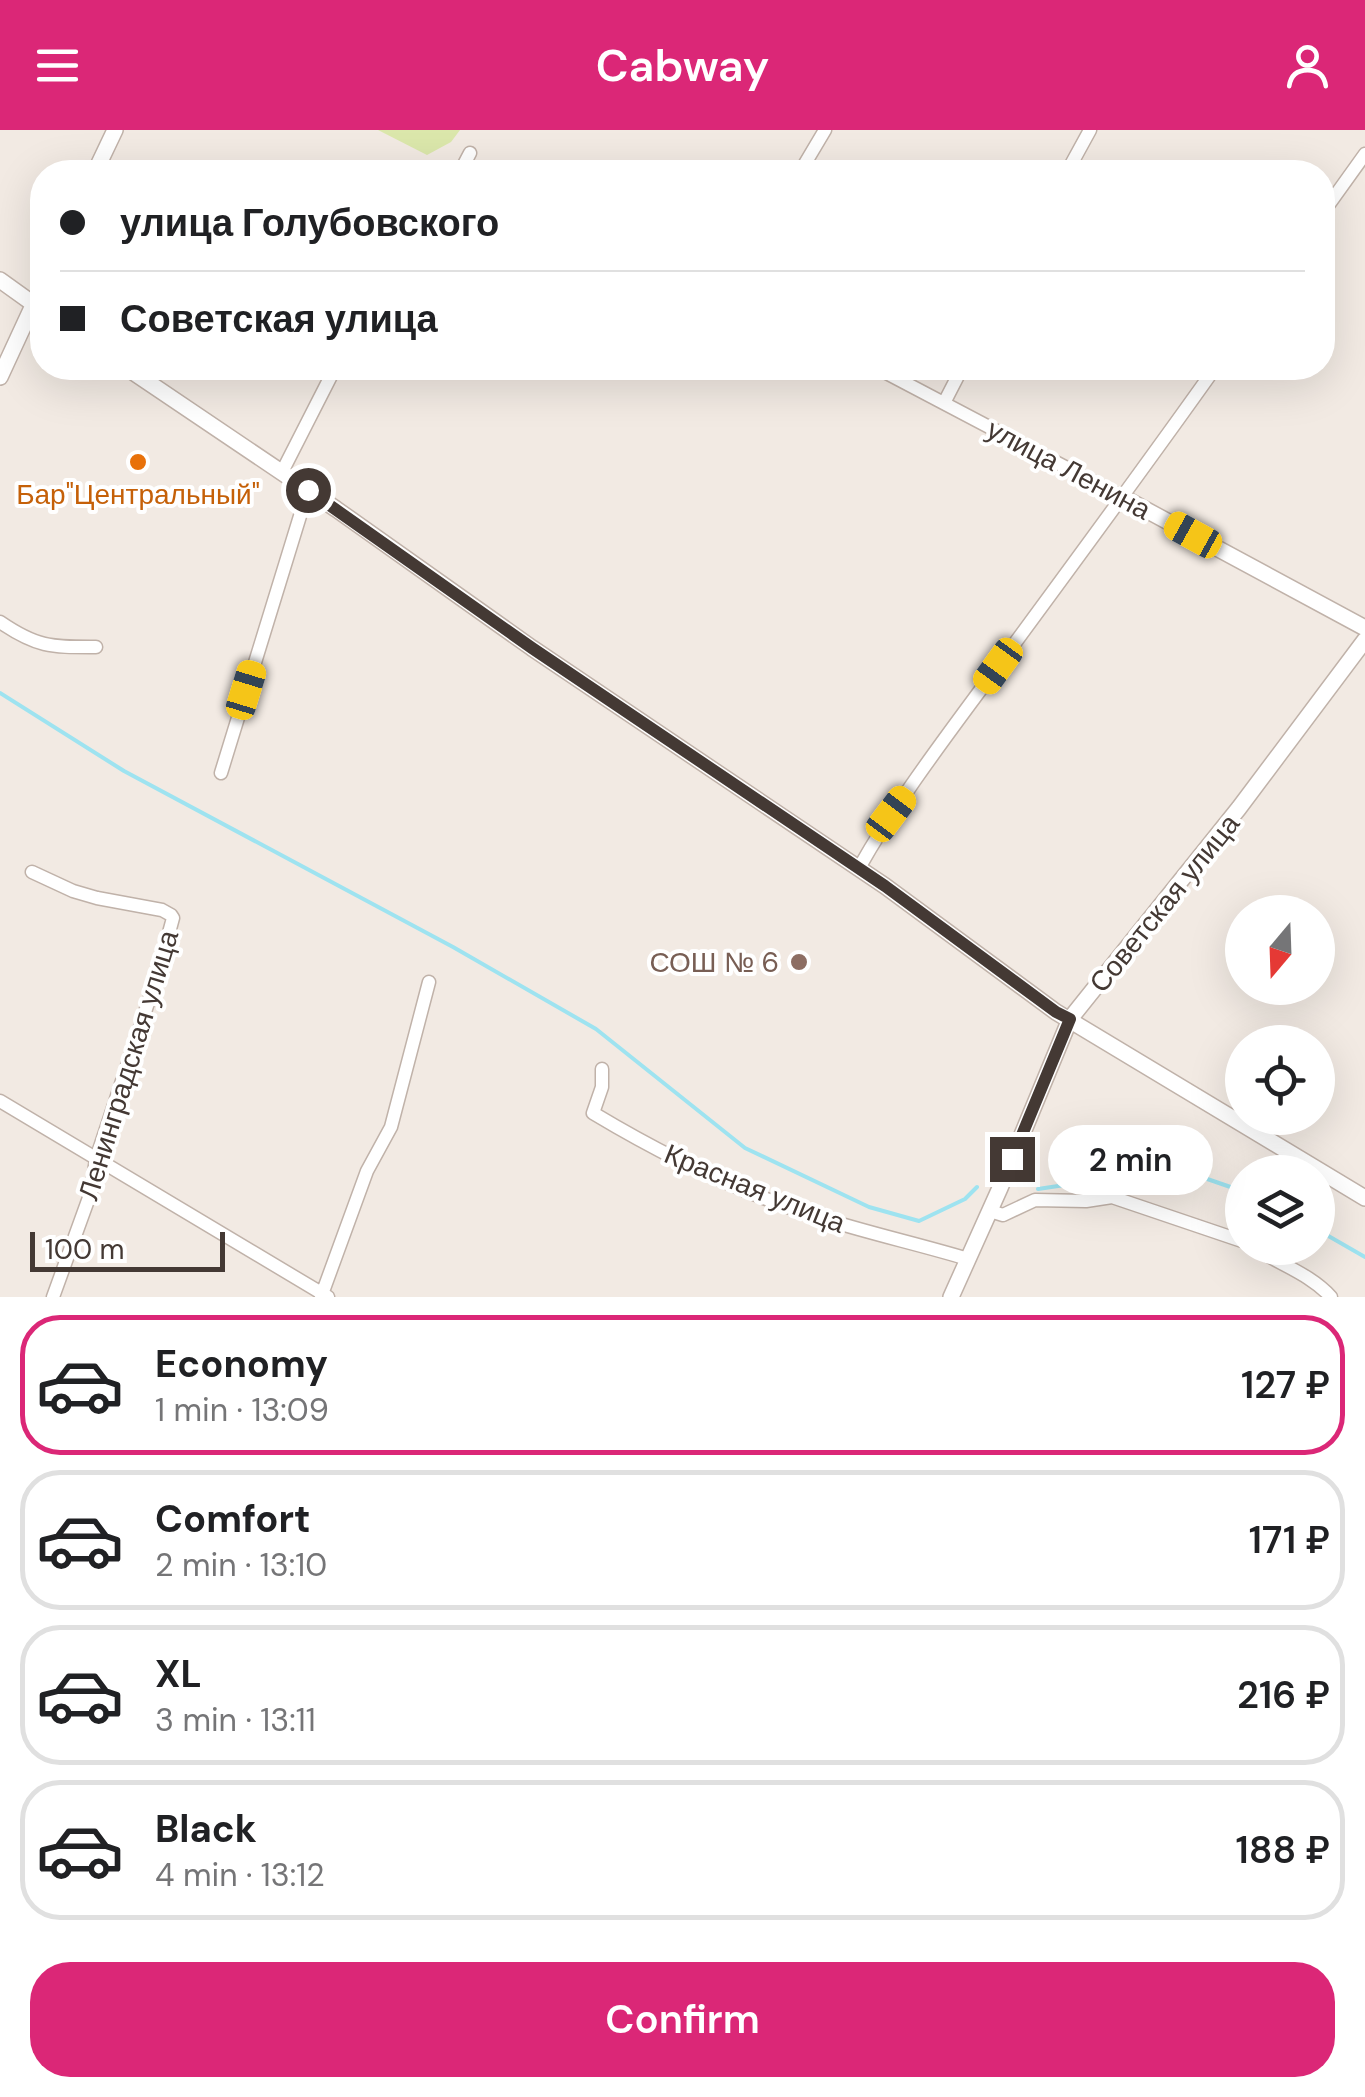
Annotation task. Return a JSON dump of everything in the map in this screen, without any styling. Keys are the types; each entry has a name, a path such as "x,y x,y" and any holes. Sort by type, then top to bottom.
{"street":[{"path":"101,160 115,130"},
{"path":"807,160 825,130"},
{"path":"1074,160 1090,130"},
{"path":"466,160 470,153"},
{"path":"1335,196 1365,154"},
{"path":"0,280 30,301"},
{"path":"0,378 30,322"},
{"path":"145,380 859,868 1056,1012 1365,1198"},
{"path":"282,472 329,380"},
{"name":"улица Ленина","path":"900,380 1365,628"},
{"path":"944,403 956,380"},
{"path":"859,868 891,814 1207,380"},
{"path":"220,774 308,490"},
{"path":"0,622 49,647 96,647"},
{"name":"Советская улица","path":"951,1297 1070,1019 1240,808 1365,640"},
{"name":"Ленинградская улица","path":"32,872 73,891 162,910 173,918 96,1159 90,1192 53,1297"},
{"path":"0,1100 324,1296 368,1171 392,1127 429,982"},
{"name":"Красная улица","path":"602,1069 602,1087 593,1113 636,1138 721,1180 816,1217 968,1259"},
{"path":"990,1211 1002,1214 1035,1200 1086,1201 1112,1196 1225,1236"},
{"path":"1285,1265 1312,1279 1329,1296"}],"green space":[{"path":"378,130 460,130 451,142 427,155"}],"waterway":[{"path":"0,693 124,771 453,947 596,1029 745,1148 869,1207 919,1221 965,1199 977,1187"},
{"path":"1038,1189 1164,1164 1225,1185"},
{"path":"1335,1240 1365,1257"}],"place":[{"name":"Бар\"Центральный\"","path":"138,462"},
{"name":"СОШ № 6","path":"799,962"}],"route":[{"path":"308,490 532,648 885,886 1070,1019 1012,1159"}]}
